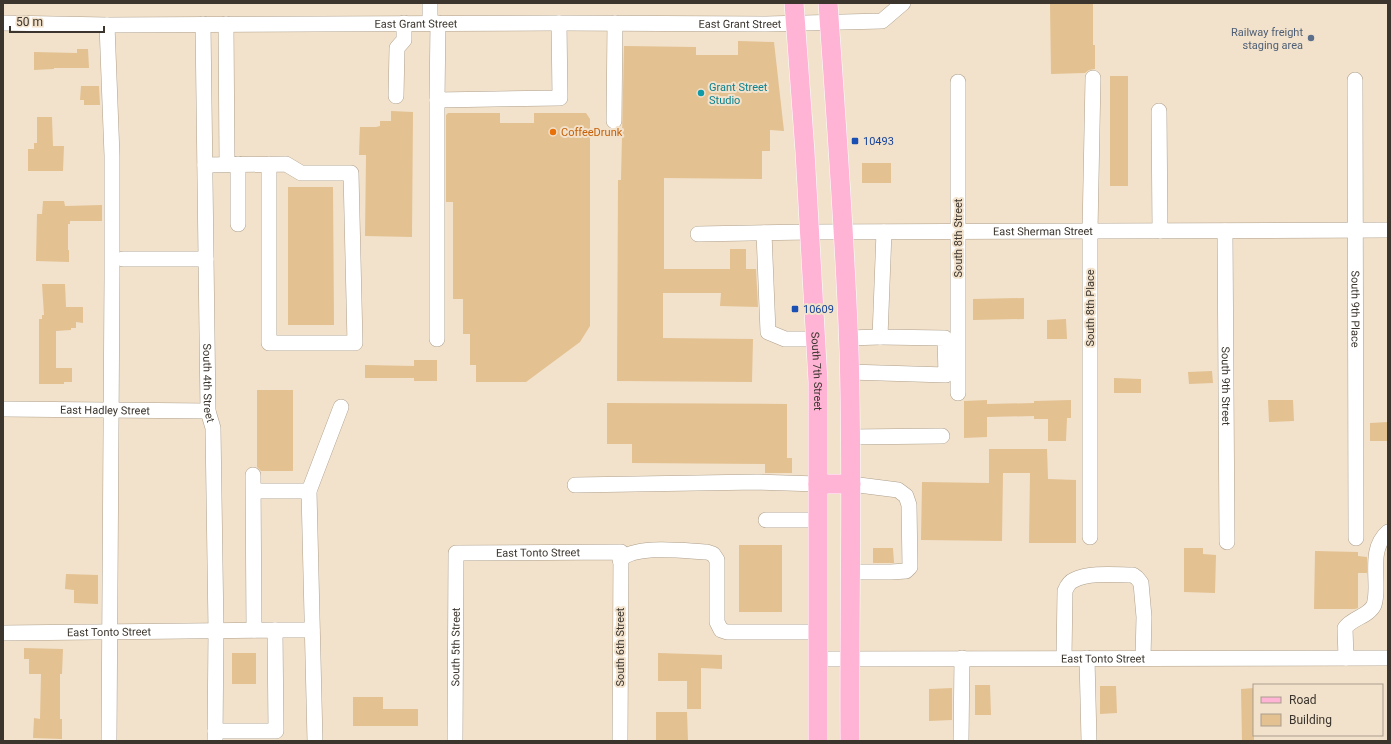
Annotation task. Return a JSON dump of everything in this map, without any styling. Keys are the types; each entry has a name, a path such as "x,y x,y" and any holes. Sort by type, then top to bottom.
{"main road":[{"name":"South 7th Street","path":"794,3 810,232 818,382 818,741"},
{"path":"828,3 843,232 848,338 851,484 850,741"},
{"path":"818,484 851,484"}],"street":[{"path":"430,3 434,23 437,100 437,339"},
{"name":"East Grant Street","path":"3,23 107,25 559,22 882,22 903,3"},
{"path":"437,100 560,98 559,22"},
{"path":"396,96 397,48 404,40 404,23"},
{"path":"614,121 615,23"},
{"name":"South 4th Street","path":"204,24 208,411 213,428 216,630 215,736"},
{"path":"226,24 232,164 238,224"},
{"path":"107,25 112,164 112,410 109,741"},
{"name":"South 8th Place","path":"1090,537 1090,231 1093,78"},
{"name":"South 9th Place","path":"1355,80 1356,538"},
{"name":"South 8th Street","path":"958,82 958,393"},
{"path":"1159,111 1160,231"},
{"path":"205,165 232,164 269,164 286,164 301,174 351,174 355,343 269,343 269,164"},
{"name":"South 9th Street","path":"1225,230 1227,542"},
{"name":"East Sherman Street","path":"698,234 810,232 1388,230"},
{"path":"880,336 884,232"},
{"path":"764,233 768,332 785,339 816,339"},
{"path":"123,260 206,259"},
{"path":"848,338 880,336 945,338 946,375 849,372"},
{"path":"315,741 309,491 341,407"},
{"name":"East Hadley Street","path":"3,409 208,411"},
{"path":"850,437 942,436"},
{"path":"253,475 254,630"},
{"path":"575,485 758,482 818,484"},
{"path":"850,572 906,571 910,567 909,505 906,496 898,490 851,484"},
{"path":"254,491 309,491"},
{"path":"766,520 818,520"},
{"path":"1346,658 1346,628 1348,624 1368,612 1373,606 1376,597 1376,551 1382,537 1388,532"},
{"path":"620,556 645,550 707,552 712,554 717,560 717,622 721,630 727,632 818,632"},
{"name":"East Tonto Street","path":"456,553 620,556"},
{"name":"South 5th Street","path":"455,741 456,553"},
{"name":"South 6th Street","path":"620,556 620,741"},
{"path":"1064,658 1065,591 1068,585 1074,580 1088,576 1133,575 1141,583 1144,617 1143,658"},
{"path":"215,736 276,731 275,630"},
{"name":"East Tonto Street","path":"3,633 312,630"},
{"path":"961,741 962,658"},
{"path":"1087,658 1088,741"},
{"name":"East Tonto Street","path":"818,659 1388,658"}],"building":[{"path":"1050,3 1093,3 1093,45 1095,45 1095,69 1089,70 1085,73 1051,74"},
{"path":"738,41 774,42 784,131 770,130 770,151 762,151 762,179 664,178 664,269 730,269 730,249 746,249 746,269 756,269 758,307 720,306 721,293 663,293 663,338 753,339 752,382 617,381 618,180 621,180 624,46 696,47 696,55 738,55"},
{"path":"77,49 88,49 89,68 54,68 34,70 34,52 77,53"},
{"path":"1110,76 1128,76 1128,186 1110,186"},
{"path":"81,86 99,86 100,105 84,105 84,100 80,100"},
{"path":"391,111 413,112 412,237 365,236 366,155 359,155 360,127 376,127 380,126 380,121 391,121"},
{"path":"448,113 500,113 500,123 534,123 534,113 586,113 590,119 590,326 580,342 526,382 476,382 476,365 470,365 470,334 463,334 463,299 453,299 453,202 446,202 446,115"},
{"path":"37,117 52,117 53,146 64,146 63,171 28,171 28,149 34,149 34,143 37,143"},
{"path":"862,163 891,163 891,183 862,183"},
{"path":"288,187 333,187 334,325 288,325"},
{"path":"43,201 64,201 65,206 102,205 102,221 70,221 70,224 68,224 69,262 36,261 37,214 42,214"},
{"path":"42,284 65,284 66,307 83,307 83,323 76,322 76,328 71,328 71,330 56,331 56,368 72,368 72,382 64,382 64,384 39,384 39,319 42,319 42,315 44,315"},
{"path":"1024,298 1024,319 973,320 973,299"},
{"path":"1066,319 1067,339 1047,339 1047,320"},
{"path":"414,360 437,360 437,381 414,381 414,378 365,378 365,365 414,366"},
{"path":"1212,371 1213,383 1189,384 1188,372"},
{"path":"1114,378 1141,379 1141,393 1114,393"},
{"path":"257,390 293,390 293,471 261,471 257,467"},
{"path":"987,400 987,404 1034,403 1034,401 1071,400 1071,418 1067,418 1066,441 1048,441 1048,419 1034,419 1034,416 987,417 987,437 964,438 964,401"},
{"path":"1268,400 1293,400 1294,421 1269,422"},
{"path":"607,403 787,404 787,458 792,458 792,473 765,473 765,464 632,463 632,444 607,444"},
{"path":"1388,422 1388,441 1370,441 1370,423"},
{"path":"989,449 1047,449 1048,479 1076,480 1076,543 1029,543 1030,473 1003,473 1002,541 921,540 922,482 989,483"},
{"path":"739,545 782,545 782,612 739,612"},
{"path":"873,548 893,548 894,563 873,563"},
{"path":"1184,548 1203,548 1203,554 1216,555 1215,593 1184,592"},
{"path":"1315,551 1358,552 1358,556 1367,557 1367,573 1358,573 1358,608 1314,609"},
{"path":"66,574 98,575 98,604 74,603 74,590 65,589"},
{"path":"24,648 63,649 62,674 60,674 60,719 62,719 62,739 33,738 34,718 40,719 41,674 29,674 29,659 24,659"},
{"path":"232,653 256,653 256,684 232,684"},
{"path":"658,653 722,655 722,669 701,668 701,709 687,709 687,681 658,681"},
{"path":"975,685 990,685 991,715 975,715"},
{"path":"1100,686 1116,686 1117,713 1100,714"},
{"path":"952,688 952,720 929,721 929,689"},
{"path":"1253,688 1254,741 1242,741 1241,689"},
{"path":"353,697 383,697 383,709 418,709 418,726 353,726"},
{"path":"656,712 687,712 688,741 656,741"}],"place":[{"name":"Railway freight staging area","path":"1311,38"},
{"name":"Grant Street Studio","path":"701,93"},
{"name":"CoffeeDrunk","path":"553,132"},
{"name":"10493","path":"855,141"},
{"name":"10609","path":"795,309"}]}
